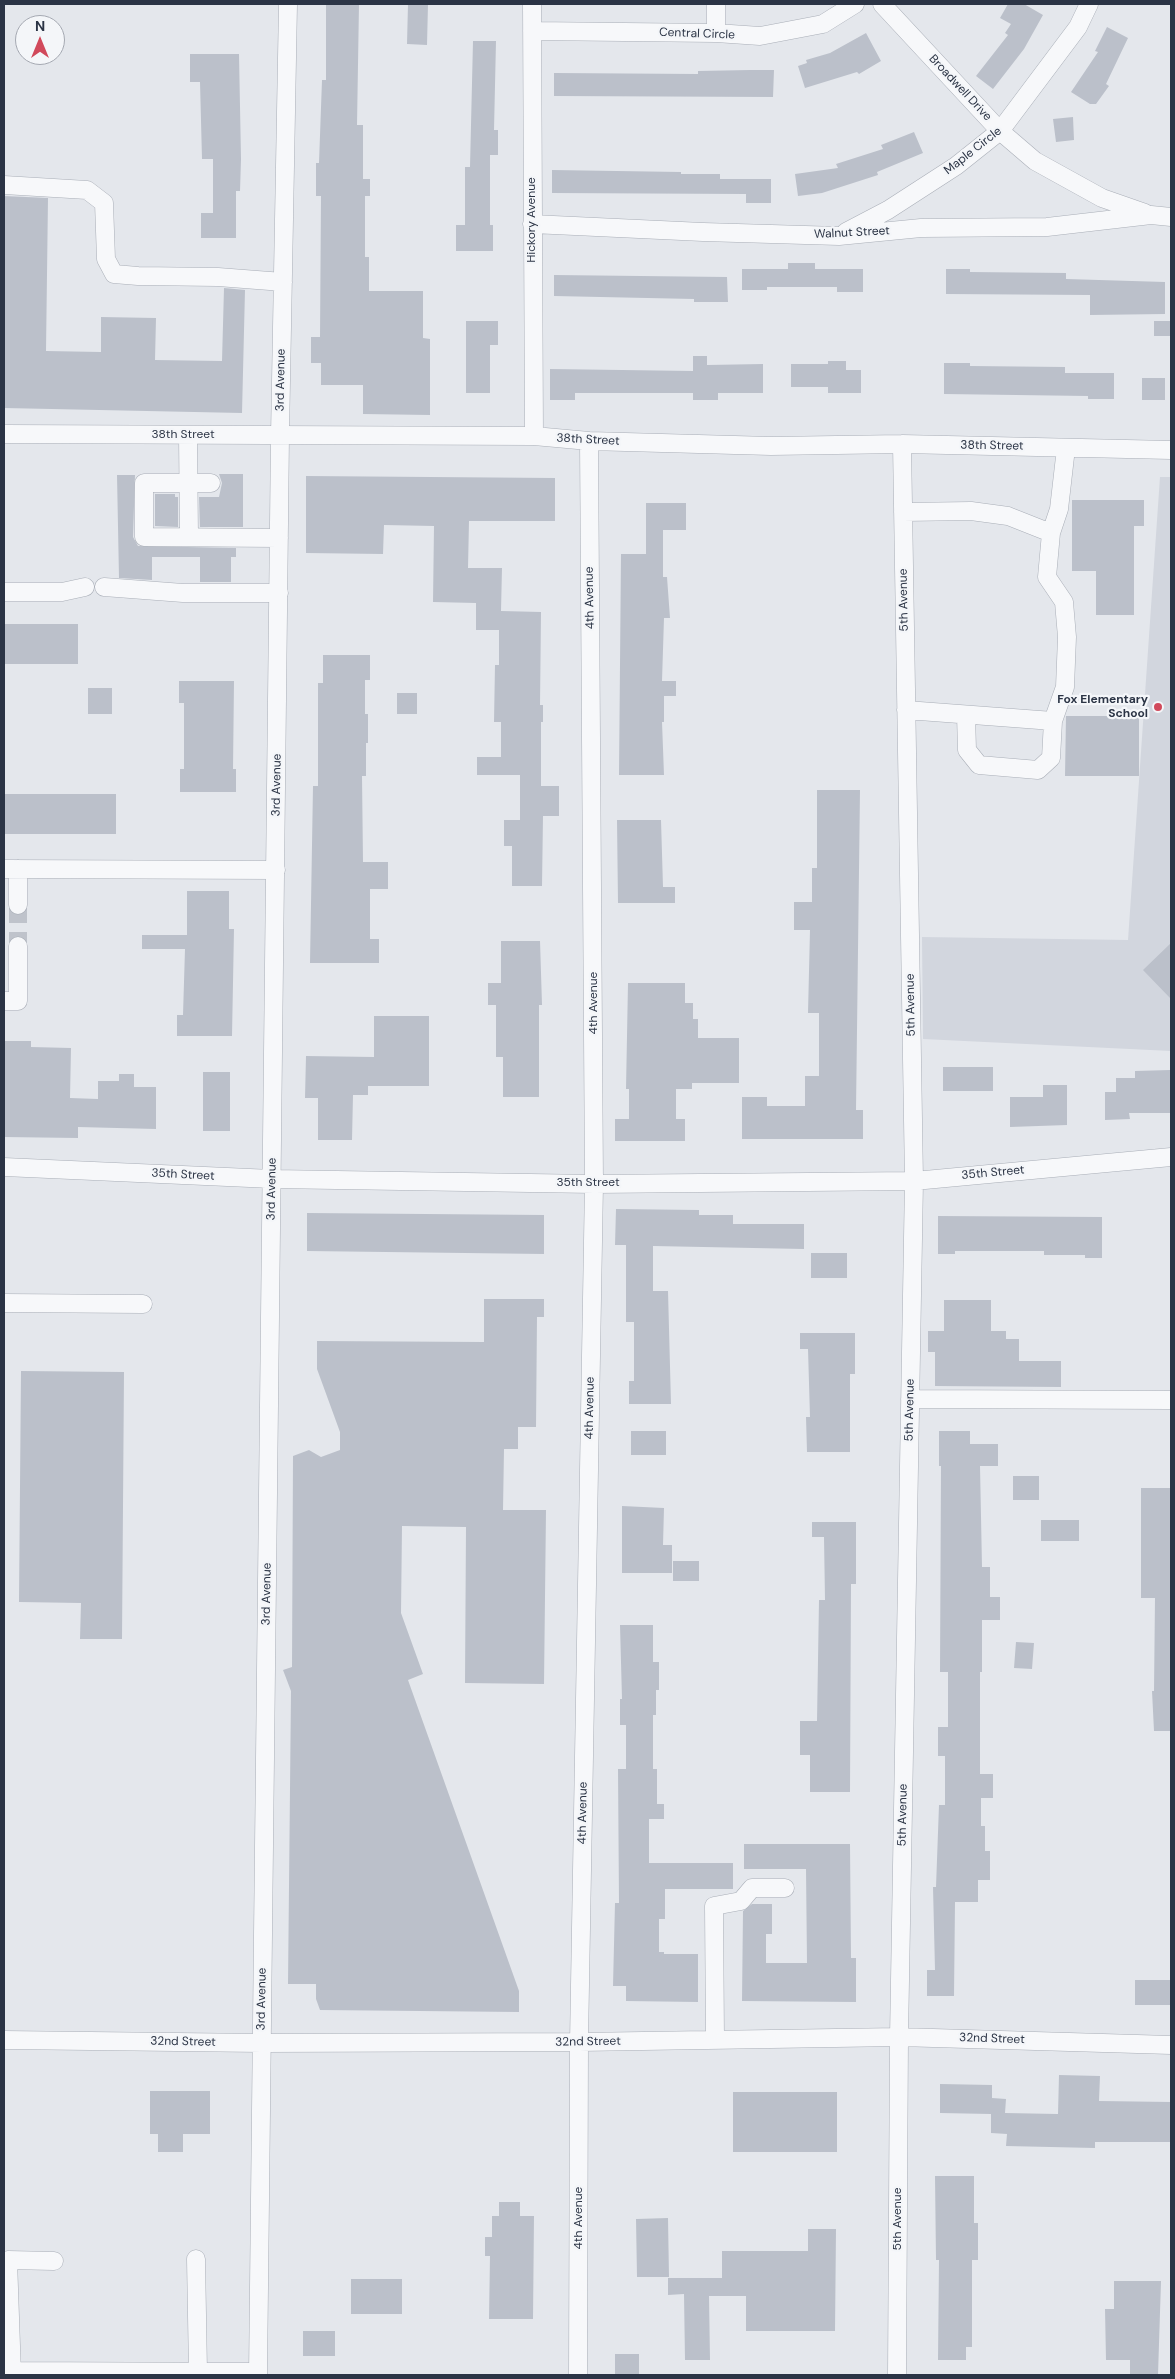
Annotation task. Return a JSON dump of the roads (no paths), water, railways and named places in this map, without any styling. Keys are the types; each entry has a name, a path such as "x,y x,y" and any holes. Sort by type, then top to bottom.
{"street":[{"name":"3rd Avenue","path":"258,2373 280,435 288,4"},
{"name":"Hickory Avenue","path":"532,4 534,436"},
{"path":"716,4 716,33"},
{"name":"Central Circle","path":"532,31 716,33 760,36 823,24 855,4"},
{"name":"Broadwell Drive","path":"882,4 1000,131 1035,161 1102,198 1151,215"},
{"name":"Maple Circle","path":"839,236 888,210 941,176 1000,131 1034,89 1078,27 1089,4"},
{"path":"4,186 87,190 104,203 106,259 114,274 218,277 283,282"},
{"name":"Walnut Street","path":"532,224 839,236 921,228 1047,227 1151,215 1171,218"},
{"name":"38th Street","path":"4,434 534,436 589,441 770,446 902,444 1171,450"},
{"path":"188,435 189,537"},
{"name":"4th Avenue","path":"578,2375 580,2042 594,1184 589,441"},
{"name":"5th Avenue","path":"897,2375 899,2037 914,1181 902,444"},
{"path":"966,715 967,750 980,765 1038,770 1051,758 1054,721 1065,687 1067,637 1064,602 1047,577 1051,533 1059,509 1066,448"},
{"path":"211,483 144,483 144,537 280,538"},
{"path":"903,512 970,511 1008,516 1051,533"},
{"path":"4,592 62,592 84,587"},
{"path":"104,587 183,593 279,593"},
{"path":"906,710 1054,721"},
{"path":"18,905 11,869 276,870"},
{"path":"4,1001 18,1001 18,946"},
{"name":"35th Street","path":"4,1167 272,1179 594,1184 914,1181 1171,1157"},
{"path":"4,1303 142,1304"},
{"path":"910,1399 1171,1400"},
{"path":"714,2040 714,1906 741,1901 752,1888 784,1888"},
{"name":"32nd Street","path":"4,2040 262,2043 580,2042 899,2037 1171,2045"},
{"path":"196,2259 198,2372"},
{"path":"54,2261 8,2260 9,2373 258,2373"}],"tunnel":[{"path":"18,905 18,946"}],"place":[{"name":"Fox Elementary School","path":"1158,707"}]}
